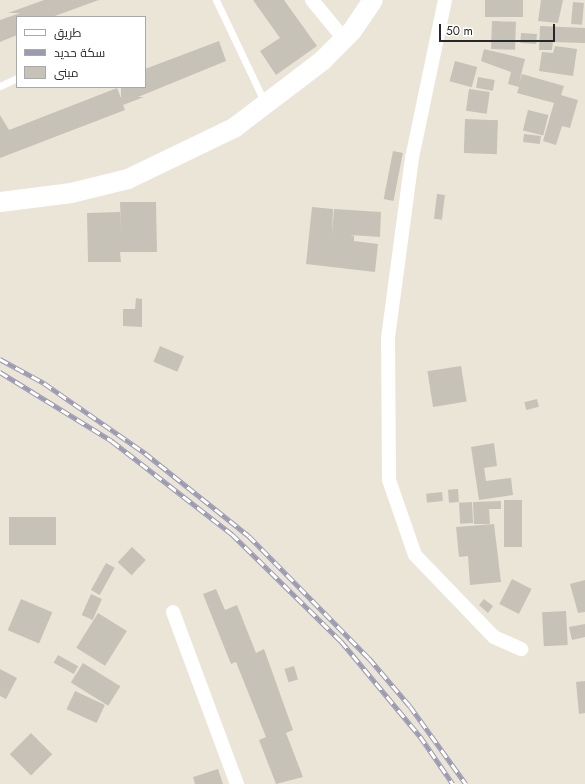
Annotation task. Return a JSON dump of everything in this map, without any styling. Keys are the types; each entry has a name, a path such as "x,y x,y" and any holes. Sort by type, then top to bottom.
{"main road":[{"path":"0,202 71,193 128,179 234,128 322,61 344,39 373,0"}],"street":[{"path":"312,0 344,39"},
{"path":"445,0 412,158 388,338 389,480 415,555 494,637 521,649"},
{"path":"173,612 237,784"}],"lane":[{"path":"216,0 266,105"},
{"path":"0,86 16,78"}],"building":[{"path":"44,0 99,0 55,16 16,16 16,35 0,42 0,20 20,13 8,13"},
{"path":"253,0 284,0 317,46 276,75 260,51 280,38"},
{"path":"485,0 523,0 523,17 485,17"},
{"path":"541,0 563,0 558,23 538,21"},
{"path":"573,2 584,3 582,25 571,24"},
{"path":"492,21 516,22 515,50 491,49"},
{"path":"540,26 585,28 585,43 553,42 552,50 539,50"},
{"path":"521,33 537,34 536,44 520,43"},
{"path":"219,41 226,61 138,97 144,97 123,105 125,110 0,158 0,115 9,130 117,88 121,98 121,88 146,88 146,69"},
{"path":"555,46 577,49 573,76 539,71 542,52 553,53"},
{"path":"484,49 525,59 519,83 522,74 564,86 561,95 578,100 570,128 562,126 556,145 543,141 554,103 517,93 519,87 508,84 511,72 481,61"},
{"path":"455,61 477,67 472,87 450,81"},
{"path":"478,77 495,80 493,91 476,88"},
{"path":"469,89 490,92 487,114 466,111"},
{"path":"528,110 548,115 543,135 523,130"},
{"path":"465,119 498,120 497,154 464,153"},
{"path":"524,134 541,136 540,144 523,142"},
{"path":"393,151 403,153 393,201 384,199"},
{"path":"437,194 445,195 442,220 434,219"},
{"path":"120,202 156,202 157,252 120,252 121,262 88,262 87,213 120,212 121,231"},
{"path":"312,207 333,209 332,234 334,209 381,212 380,237 350,235 354,236 354,241 378,244 375,272 306,264"},
{"path":"136,298 142,299 142,327 123,326 123,309 135,309"},
{"path":"160,346 184,356 177,372 153,362"},
{"path":"461,366 467,402 433,407 427,371"},
{"path":"537,399 539,407 526,410 524,402"},
{"path":"494,443 497,466 484,468 486,481 511,478 513,495 479,500 471,447"},
{"path":"458,489 459,502 449,503 448,490"},
{"path":"442,492 443,501 427,503 426,494"},
{"path":"504,500 522,500 522,547 504,547"},
{"path":"501,501 501,509 489,509 490,524 474,524 473,502"},
{"path":"472,502 473,523 460,524 459,503"},
{"path":"9,517 56,517 56,545 9,545"},
{"path":"494,524 501,582 470,585 468,556 459,557 456,527"},
{"path":"132,547 146,560 132,575 118,562"},
{"path":"106,563 115,568 100,595 91,590"},
{"path":"512,579 532,589 519,614 499,604"},
{"path":"585,580 585,612 578,613 570,584"},
{"path":"216,589 225,610 237,605 256,653 264,649 293,730 286,733 303,777 276,784 259,740 266,737 236,662 231,664 203,594"},
{"path":"91,594 102,599 93,620 82,615"},
{"path":"21,599 52,612 39,644 8,630"},
{"path":"484,599 493,606 488,613 479,605"},
{"path":"566,611 568,645 544,646 542,612"},
{"path":"98,613 127,631 105,666 76,648"},
{"path":"585,624 585,637 572,640 569,627"},
{"path":"58,655 78,666 74,674 54,663"},
{"path":"83,663 120,686 108,706 71,683"},
{"path":"294,666 298,679 289,682 284,669"},
{"path":"0,669 17,678 6,699 0,696"},
{"path":"585,681 585,713 579,714 576,682"},
{"path":"75,691 105,705 96,723 67,709"},
{"path":"31,733 52,754 31,775 10,754"},
{"path":"218,769 223,784 195,784 193,777"}],"railway":[{"path":"0,359 44,383 145,453 249,536 369,658 410,706 466,784"},
{"path":"0,372 112,441 232,534 341,641 420,736 453,784"}]}
